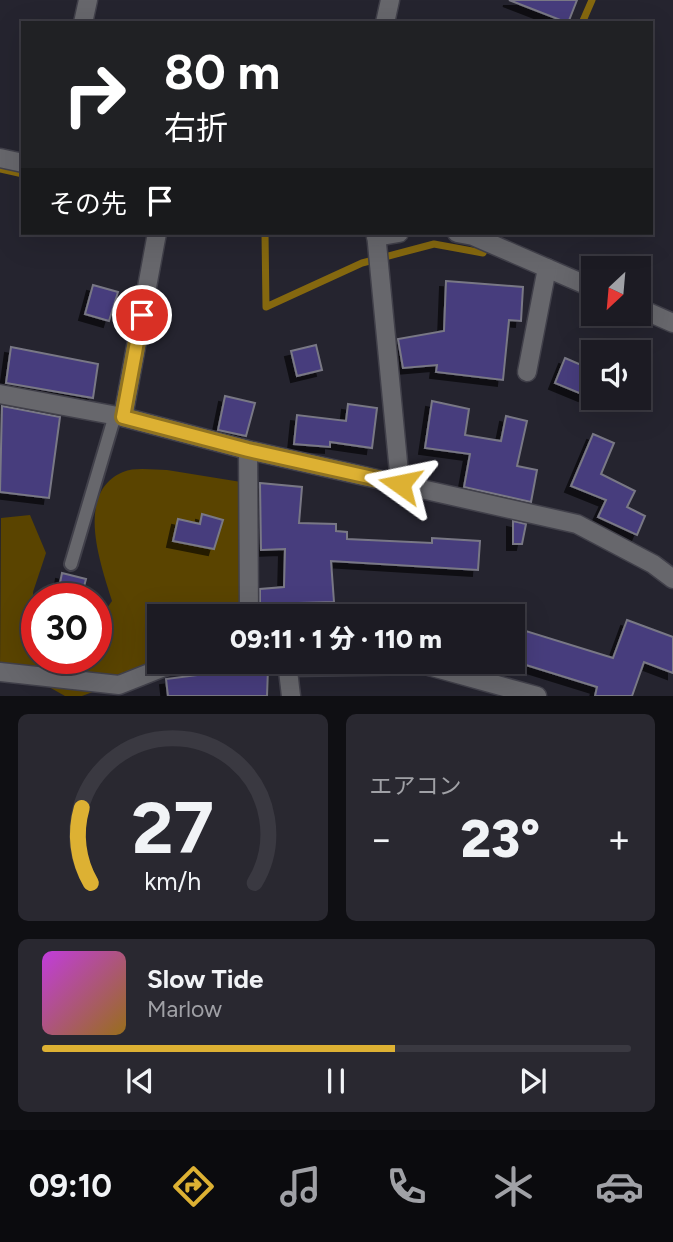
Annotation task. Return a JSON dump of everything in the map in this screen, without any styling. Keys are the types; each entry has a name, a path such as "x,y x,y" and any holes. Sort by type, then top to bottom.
{"street":[{"path":"83,21 88,0"},
{"path":"385,21 390,0"},
{"path":"0,158 21,163"},
{"path":"119,416 157,235"},
{"path":"376,235 400,484"},
{"path":"468,235 581,283"},
{"path":"527,372 547,268"},
{"path":"651,313 673,323"},
{"path":"0,394 119,416 248,450 577,524 653,564 673,579"},
{"path":"248,450 249,604"},
{"path":"0,672 119,690 152,674"},
{"path":"289,674 291,696"},
{"path":"457,674 535,696"}],"lane":[{"path":"71,564 119,416"}],"shaded area":[{"path":"139,469 167,470 241,482 247,604 147,604 147,674 172,674 138,688 98,690 82,696 65,696 49,687 0,673 1,518 30,515 46,553 36,583 21,583 21,674 112,674 112,583 106,583 102,569 95,531 95,513 99,496 108,482 123,472"}],"building":[{"path":"509,0 577,0 569,21"},
{"path":"446,281 523,287 521,321 509,320 503,380 436,372 437,365 403,368 398,339 444,331"},
{"path":"93,285 118,292 109,321 85,314"},
{"path":"316,345 322,370 297,376 291,351"},
{"path":"11,347 98,364 93,398 6,383"},
{"path":"565,358 581,365 581,394 555,383"},
{"path":"225,396 255,403 246,436 218,430"},
{"path":"432,401 469,409 465,435 501,441 506,416 527,421 517,466 537,470 531,502 464,487 470,454 425,448"},
{"path":"348,404 377,408 372,448 330,442 330,447 294,444 297,415 346,421"},
{"path":"2,406 60,417 49,498 0,492"},
{"path":"593,434 614,443 601,474 635,491 627,507 645,516 637,535 598,517 606,500 571,486"},
{"path":"260,483 302,487 299,523 336,524 336,531 347,532 347,539 432,543 432,538 480,541 478,570 331,561 334,602 299,604 260,604 260,589 284,587 285,549 261,550"},
{"path":"202,514 223,520 214,549 173,541 178,519 200,524"},
{"path":"513,521 526,524 522,544 513,544"},
{"path":"62,573 86,579 85,583 60,583"},
{"path":"627,620 673,637 673,673 644,662 632,696 595,696 597,687 525,665 525,631 613,658"},
{"path":"205,674 268,674 267,696 168,696 166,679"}],"waterway":[{"path":"583,21 592,0"},
{"path":"0,169 21,174"},
{"path":"265,235 266,307 362,263 434,244 483,253 491,235"}],"route":[{"path":"142,315 123,417 248,450 400,484"}]}
